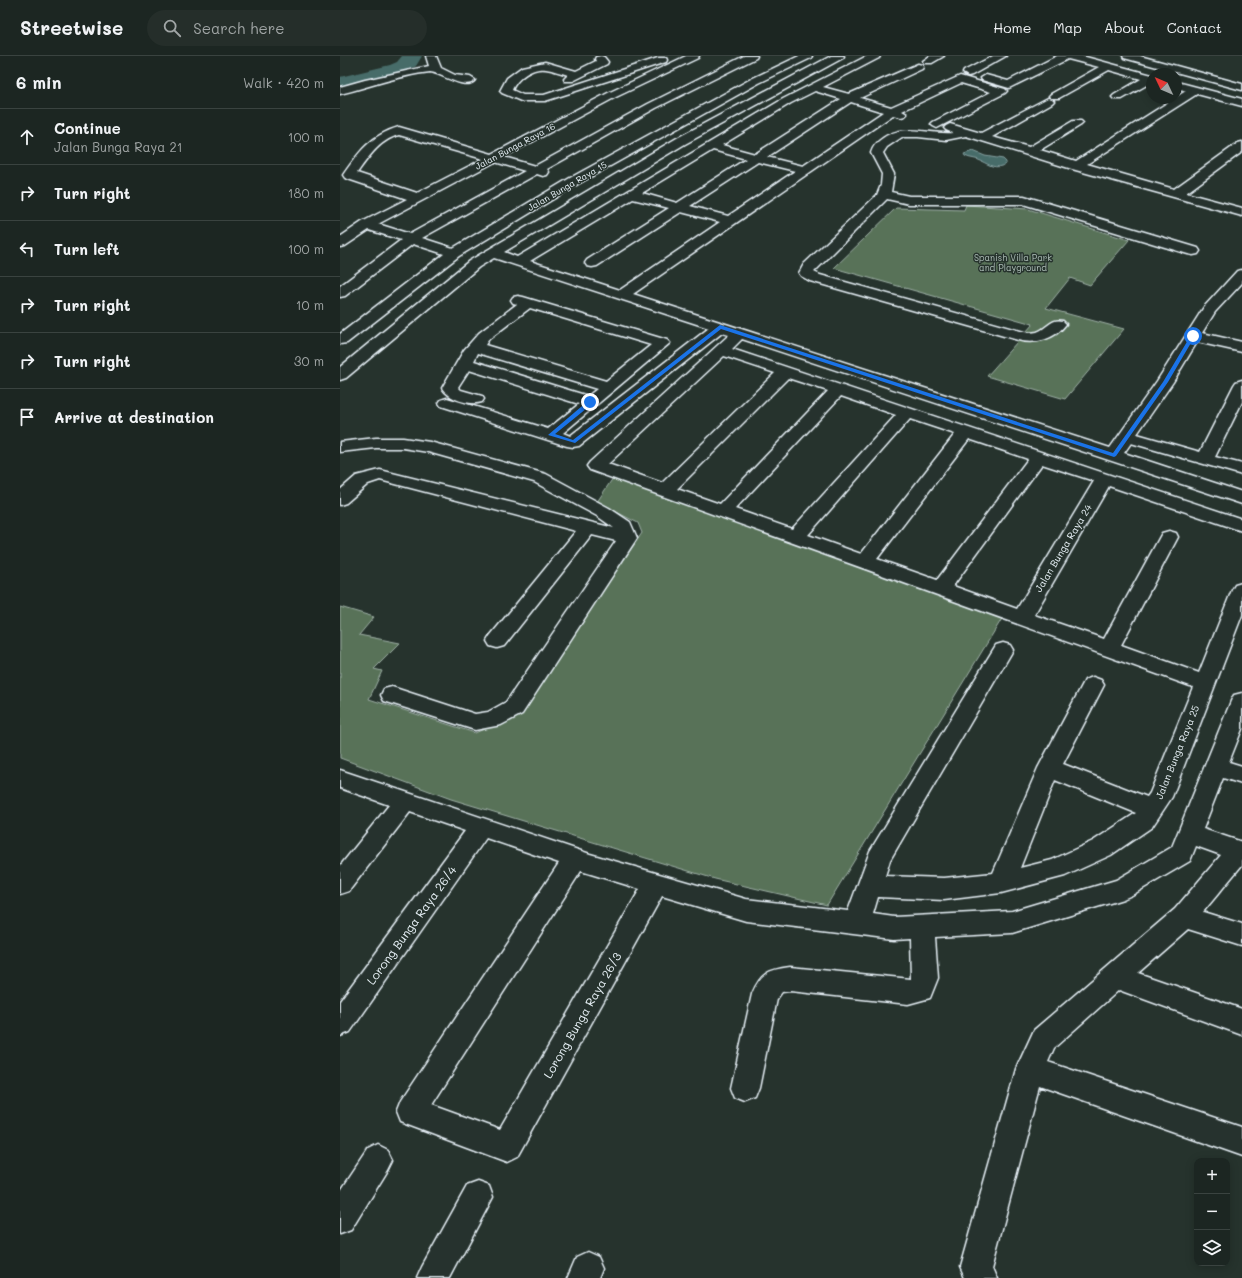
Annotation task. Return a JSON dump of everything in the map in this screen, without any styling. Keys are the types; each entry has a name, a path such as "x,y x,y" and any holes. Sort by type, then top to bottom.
{"street":[{"path":"431,56 436,70 453,78 470,80"},
{"path":"340,293 411,239 652,106 752,56"},
{"name":"Jalan Bunga Raya 15","path":"341,339 454,253 574,181 689,116 807,56"},
{"path":"340,375 474,264 681,141 839,56"},
{"path":"518,262 710,146 813,87 875,56"},
{"path":"928,61 939,56"},
{"path":"622,295 892,111 1001,56"},
{"path":"964,76 1009,85 1065,56"},
{"path":"1070,56 1146,77"},
{"path":"1128,56 1240,86"},
{"path":"528,98 603,62 600,59"},
{"path":"578,74 545,65 526,69 511,80 506,91 521,98 545,98 666,59 693,62 758,80"},
{"name":"Jalan Bunga Raya 16","path":"340,243 366,225 612,95 693,62"},
{"path":"592,264 850,98 918,67"},
{"path":"981,138 1107,67"},
{"path":"340,91 365,83 435,68"},
{"path":"937,124 1002,91 964,76"},
{"path":"1118,97 1146,81"},
{"path":"813,87 1076,166 1242,212"},
{"path":"1182,87 1242,103"},
{"path":"1076,166 1195,90"},
{"path":"612,95 625,99"},
{"path":"639,103 689,116"},
{"path":"1029,152 1077,123"},
{"path":"344,172 376,140 384,135 399,131 574,181"},
{"path":"964,133 956,137 914,132 897,135 880,147 876,153 877,157 889,175 884,194 809,267 806,273 815,278 1023,337 1038,338 1058,324"},
{"path":"710,146 805,170"},
{"path":"1176,194 1242,146"},
{"path":"340,165 344,165 344,172"},
{"path":"344,172 418,198"},
{"path":"631,194 730,221"},
{"path":"884,194 909,200 1024,200 1192,251"},
{"path":"366,225 454,253"},
{"path":"492,253 1242,498"},
{"path":"1114,455 1165,382 1209,310 1242,274"},
{"path":"557,430 662,343 523,302 484,336 464,363 450,388 455,393 557,430 573,442 720,327"},
{"path":"740,333 596,466 1205,683"},
{"path":"1193,336 1242,347"},
{"path":"341,339 370,350"},
{"path":"475,347 609,387"},
{"path":"721,350 1242,525"},
{"path":"464,363 590,402"},
{"path":"665,490 785,372"},
{"path":"1206,458 1242,385"},
{"path":"723,511 838,390"},
{"path":"447,403 557,430"},
{"path":"795,537 907,413"},
{"path":"865,562 965,432"},
{"path":"1128,437 1206,458 1242,470"},
{"path":"340,447 376,443 403,443 430,447 540,478 603,512 623,526 628,538"},
{"path":"941,589 1038,457"},
{"path":"340,498 362,480 380,475 628,538"},
{"name":"Jalan Bunga Raya 24","path":"1022,618 1104,479"},
{"path":"497,641 588,528"},
{"path":"1109,649 1169,537"},
{"path":"392,694 475,722 492,718 514,708 628,538"},
{"name":"Jalan Bunga Raya 25","path":"869,886 944,889 1001,882 1056,869 1102,848 1144,820 1160,797 1242,590"},
{"path":"857,923 879,858 1002,650"},
{"path":"1001,882 1049,768 1093,685"},
{"path":"340,779 575,859 746,910 894,928 1012,922 1123,888 1181,854 1242,701"},
{"path":"1216,767 1242,775"},
{"path":"1049,768 1152,809"},
{"path":"340,884 406,801"},
{"name":"Lorong Bunga Raya 26/4","path":"340,1023 481,828"},
{"path":"981,1278 976,1267 1030,1069 1044,1039 1184,917 1240,851 1189,834"},
{"name":"Lorong Bunga Raya 26/3","path":"575,859 410,1112 507,1147 656,884"},
{"path":"1184,917 1242,935"},
{"path":"745,1088 765,994 775,980 790,979 908,992 921,989 925,978 922,926"},
{"path":"1116,977 1242,1022"},
{"path":"1030,1069 1242,1142"},
{"path":"340,1219 378,1160"},
{"path":"432,1278 478,1197"}],"green space":[{"name":"Spanish Villa Park and Playground","path":"966,205 1028,209 1129,240 1090,285 1070,278 1046,308 1124,329 1065,399 987,376 1033,324 834,268 896,208 964,210"},
{"path":"613,478 1003,617 827,905 715,879 451,799 340,758 340,607 374,617 359,635 400,643 374,669 382,671 369,699 475,733 521,713 642,533 638,523 597,502"}],"water":[{"path":"973,151 985,156 1003,159 1006,164 996,167 967,157 964,154"}],"waterway":[{"path":"340,83 397,69 409,62 412,56"}],"route":[{"path":"590,402 551,435 573,442 720,327 1114,455 1165,382 1193,336"}]}
